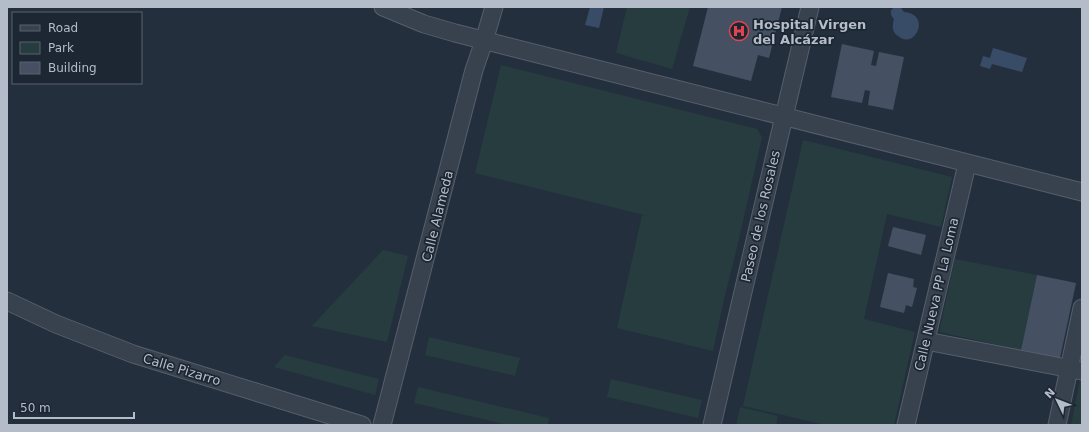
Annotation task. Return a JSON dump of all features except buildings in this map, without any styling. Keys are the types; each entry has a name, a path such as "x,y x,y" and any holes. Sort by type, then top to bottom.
{"street":[{"path":"383,7 424,24 484,41 1082,192"},
{"name":"Calle Alameda","path":"382,425 472,78 494,7"},
{"name":"Paseo de los Rosales","path":"712,425 810,7"},
{"name":"Calle Nueva PP La Loma","path":"906,425 967,164"},
{"name":"Calle Pizarro","path":"7,301 56,324 132,354 362,425"},
{"path":"1057,425 1075,370 1082,308"},
{"path":"926,341 1075,370"}],"green space":[{"path":"627,7 690,7 672,69 616,53"},
{"path":"501,65 757,129 762,137 713,351 617,328 642,215 648,216 475,173"},
{"path":"803,140 952,177 941,227 887,214 864,319 915,332 894,425 826,425 743,406"},
{"path":"383,250 408,256 387,342 312,326"},
{"path":"955,259 1037,275 1021,350 939,332"},
{"path":"429,337 520,358 515,376 425,355"},
{"path":"285,355 379,379 375,395 274,367"},
{"path":"611,379 702,400 698,418 607,397"},
{"path":"1080,380 1082,381 1082,425 1071,425"},
{"path":"418,387 549,418 548,425 508,425 414,403"},
{"path":"740,407 778,416 776,425 736,425"}],"water":[{"path":"590,7 604,7 599,28 585,25"},
{"path":"895,7 901,8 904,12 912,14 917,19 919,24 918,30 915,36 910,39 904,39 898,36 894,31 894,19 891,13"},
{"path":"993,48 1027,58 1022,72 992,64 990,69 980,66 983,56 990,58"}],"place":[{"name":"Hospital Virgen del Alcázar","path":"739,31"}]}
